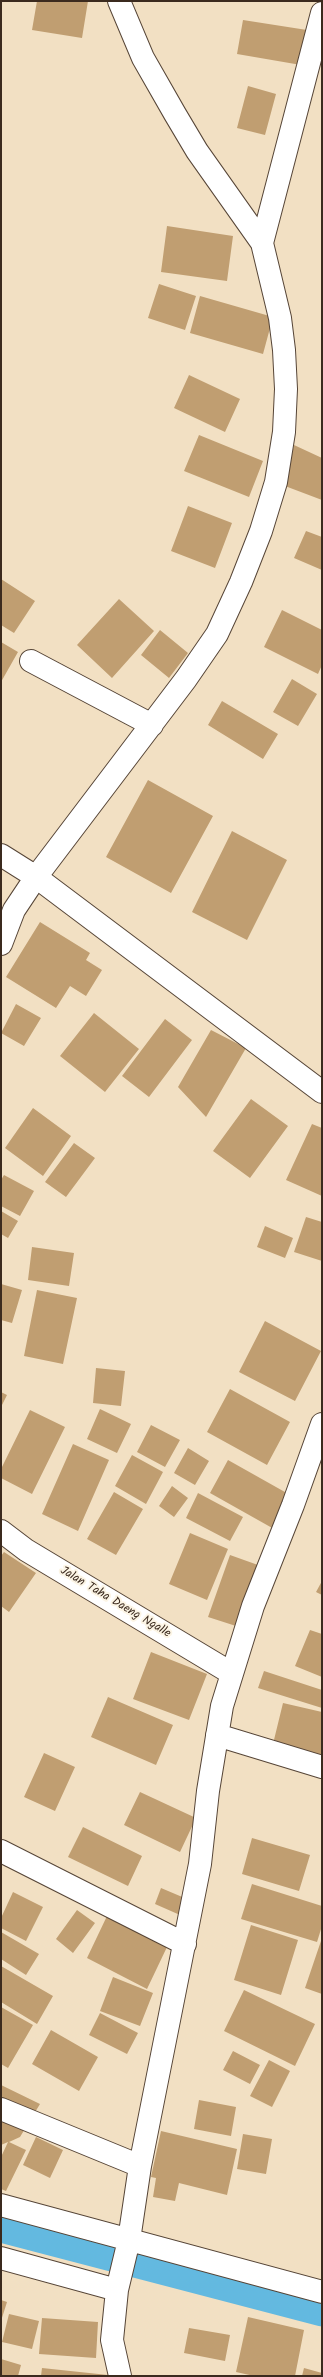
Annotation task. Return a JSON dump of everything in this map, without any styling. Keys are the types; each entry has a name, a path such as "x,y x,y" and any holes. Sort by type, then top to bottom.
{"street":[{"path":"1,944 14,910 36,877 152,725 217,634 241,582 261,531 276,482 284,432 286,389 284,350 280,318 262,243 197,150 175,114 144,58 119,1"},
{"path":"262,243 322,13"},
{"path":"31,661 152,725"},
{"path":"1,855 36,877 322,1092"},
{"path":"120,2376 112,2340 118,2286 128,2245 140,2166 200,1864 217,1735 231,1673 253,1606 293,1505 322,1424"},
{"name":"Jalan Taha Daeng Ngalle","path":"1,1531 26,1550 231,1673"},
{"path":"217,1735 322,1767"},
{"path":"1,1851 185,1944"},
{"path":"1,2109 140,2166"},
{"path":"1,2205 128,2245 322,2292"},
{"path":"1,2258 118,2286"}],"building":[{"path":"37,1 88,1 82,38 32,30"},
{"path":"243,20 307,30 301,65 237,54"},
{"path":"248,86 276,94 265,135 237,128"},
{"path":"167,226 233,236 227,281 161,272"},
{"path":"159,284 196,296 185,330 148,318"},
{"path":"200,296 273,317 263,354 190,333"},
{"path":"189,375 240,399 225,432 174,408"},
{"path":"199,435 263,461 249,497 184,471"},
{"path":"294,445 322,458 322,500 285,486"},
{"path":"188,506 232,523 215,568 171,551"},
{"path":"306,531 322,537 322,570 294,558"},
{"path":"1,579 35,601 14,633 1,625"},
{"path":"119,599 154,631 112,678 77,645"},
{"path":"282,610 322,630 322,665 318,674 264,647"},
{"path":"160,630 188,653 169,678 141,655"},
{"path":"1,642 18,652 1,682"},
{"path":"292,679 317,694 298,726 273,712"},
{"path":"222,701 278,734 263,759 208,725"},
{"path":"148,780 213,816 171,893 106,857"},
{"path":"232,831 287,860 247,940 192,912"},
{"path":"40,922 90,953 86,960 102,970 86,996 70,986 56,1008 6,977"},
{"path":"16,1004 41,1018 24,1046 1,1033"},
{"path":"94,1013 139,1049 105,1092 60,1056"},
{"path":"165,1019 192,1040 149,1097 122,1076"},
{"path":"211,1030 246,1048 206,1117 178,1087"},
{"path":"251,1099 288,1126 250,1178 213,1151"},
{"path":"33,1108 71,1136 43,1176 5,1148"},
{"path":"312,1124 322,1128 322,1196 286,1180"},
{"path":"74,1143 95,1158 66,1197 45,1182"},
{"path":"4,1175 34,1191 20,1216 1,1206 1,1180"},
{"path":"1,1211 18,1221 8,1238 1,1234"},
{"path":"306,1217 322,1222 322,1261 294,1252"},
{"path":"265,1226 293,1238 285,1258 257,1247"},
{"path":"32,1247 74,1253 69,1286 28,1280"},
{"path":"1,1284 22,1290 12,1323 1,1320"},
{"path":"37,1290 77,1298 63,1364 24,1356"},
{"path":"265,1321 321,1351 295,1401 239,1372"},
{"path":"96,1368 125,1371 121,1406 93,1403"},
{"path":"230,1389 290,1422 267,1465 207,1432"},
{"path":"1,1392 7,1395 1,1407"},
{"path":"100,1409 131,1424 117,1453 87,1439"},
{"path":"30,1410 65,1427 32,1494 1,1478 1,1469"},
{"path":"151,1425 180,1440 165,1467 137,1452"},
{"path":"73,1444 109,1460 78,1531 42,1514"},
{"path":"188,1448 209,1461 195,1485 174,1473"},
{"path":"132,1455 163,1472 146,1504 115,1486"},
{"path":"228,1460 292,1496 274,1529 210,1493"},
{"path":"172,1486 188,1498 174,1517 159,1506"},
{"path":"114,1492 143,1509 116,1555 87,1539"},
{"path":"198,1493 243,1517 230,1541 186,1518"},
{"path":"190,1533 228,1549 207,1600 169,1584"},
{"path":"4,1552 36,1573 9,1612 1,1606 1,1556"},
{"path":"230,1555 258,1565 236,1626 208,1617"},
{"path":"322,1581 322,1595 316,1592"},
{"path":"310,1630 322,1634 322,1677 295,1666"},
{"path":"151,1652 207,1674 189,1720 133,1699"},
{"path":"264,1671 322,1690 322,1708 258,1688"},
{"path":"108,1697 173,1725 156,1765 91,1737"},
{"path":"283,1703 322,1712 322,1760 272,1748"},
{"path":"44,1753 75,1767 55,1811 24,1797"},
{"path":"140,1792 196,1818 180,1852 124,1825"},
{"path":"83,1827 142,1856 128,1886 68,1857"},
{"path":"252,1838 310,1855 299,1891 242,1874"},
{"path":"252,1884 322,1906 322,1926 317,1942 241,1919"},
{"path":"161,1888 187,1899 180,1915 155,1904"},
{"path":"13,1892 43,1907 26,1941 1,1928 1,1918"},
{"path":"77,1910 95,1923 73,1953 56,1939"},
{"path":"107,1916 167,1947 147,1989 87,1958"},
{"path":"251,1925 298,1940 281,1995 234,1980"},
{"path":"1,1932 39,1954 26,1975 1,1959"},
{"path":"322,1938 322,1994 305,1988"},
{"path":"1,1966 53,1996 37,2024 1,2002"},
{"path":"113,1977 153,1993 140,2026 100,2011"},
{"path":"244,1990 315,2024 295,2066 224,2031"},
{"path":"1,2007 33,2025 8,2068 1,2064"},
{"path":"100,2013 138,2033 127,2054 89,2035"},
{"path":"51,2030 98,2057 79,2091 32,2064"},
{"path":"233,2051 260,2065 250,2084 223,2070"},
{"path":"269,2060 290,2071 272,2107 250,2096"},
{"path":"1,2085 40,2104 20,2137 9,2142 26,2150 6,2191 1,2189 1,2157 8,2142 1,2145"},
{"path":"199,2100 236,2107 231,2136 194,2129"},
{"path":"161,2131 237,2149 227,2195 179,2183 175,2201 153,2197 156,2178 151,2177"},
{"path":"243,2134 272,2139 266,2174 237,2169"},
{"path":"36,2137 63,2150 50,2178 23,2165"},
{"path":"1,2300 7,2302 1,2321"},
{"path":"9,2314 39,2321 32,2349 2,2342"},
{"path":"248,2317 304,2330 295,2376 254,2376 236,2372"},
{"path":"42,2318 98,2322 96,2358 39,2354"},
{"path":"189,2328 230,2335 225,2361 184,2353"},
{"path":"1,2359 21,2365 18,2376 1,2376"},
{"path":"42,2368 108,2375 108,2376 41,2376"},
{"path":"304,2368 322,2373 322,2376 302,2376"}],"waterway":[{"path":"1,2229 322,2313"}]}
